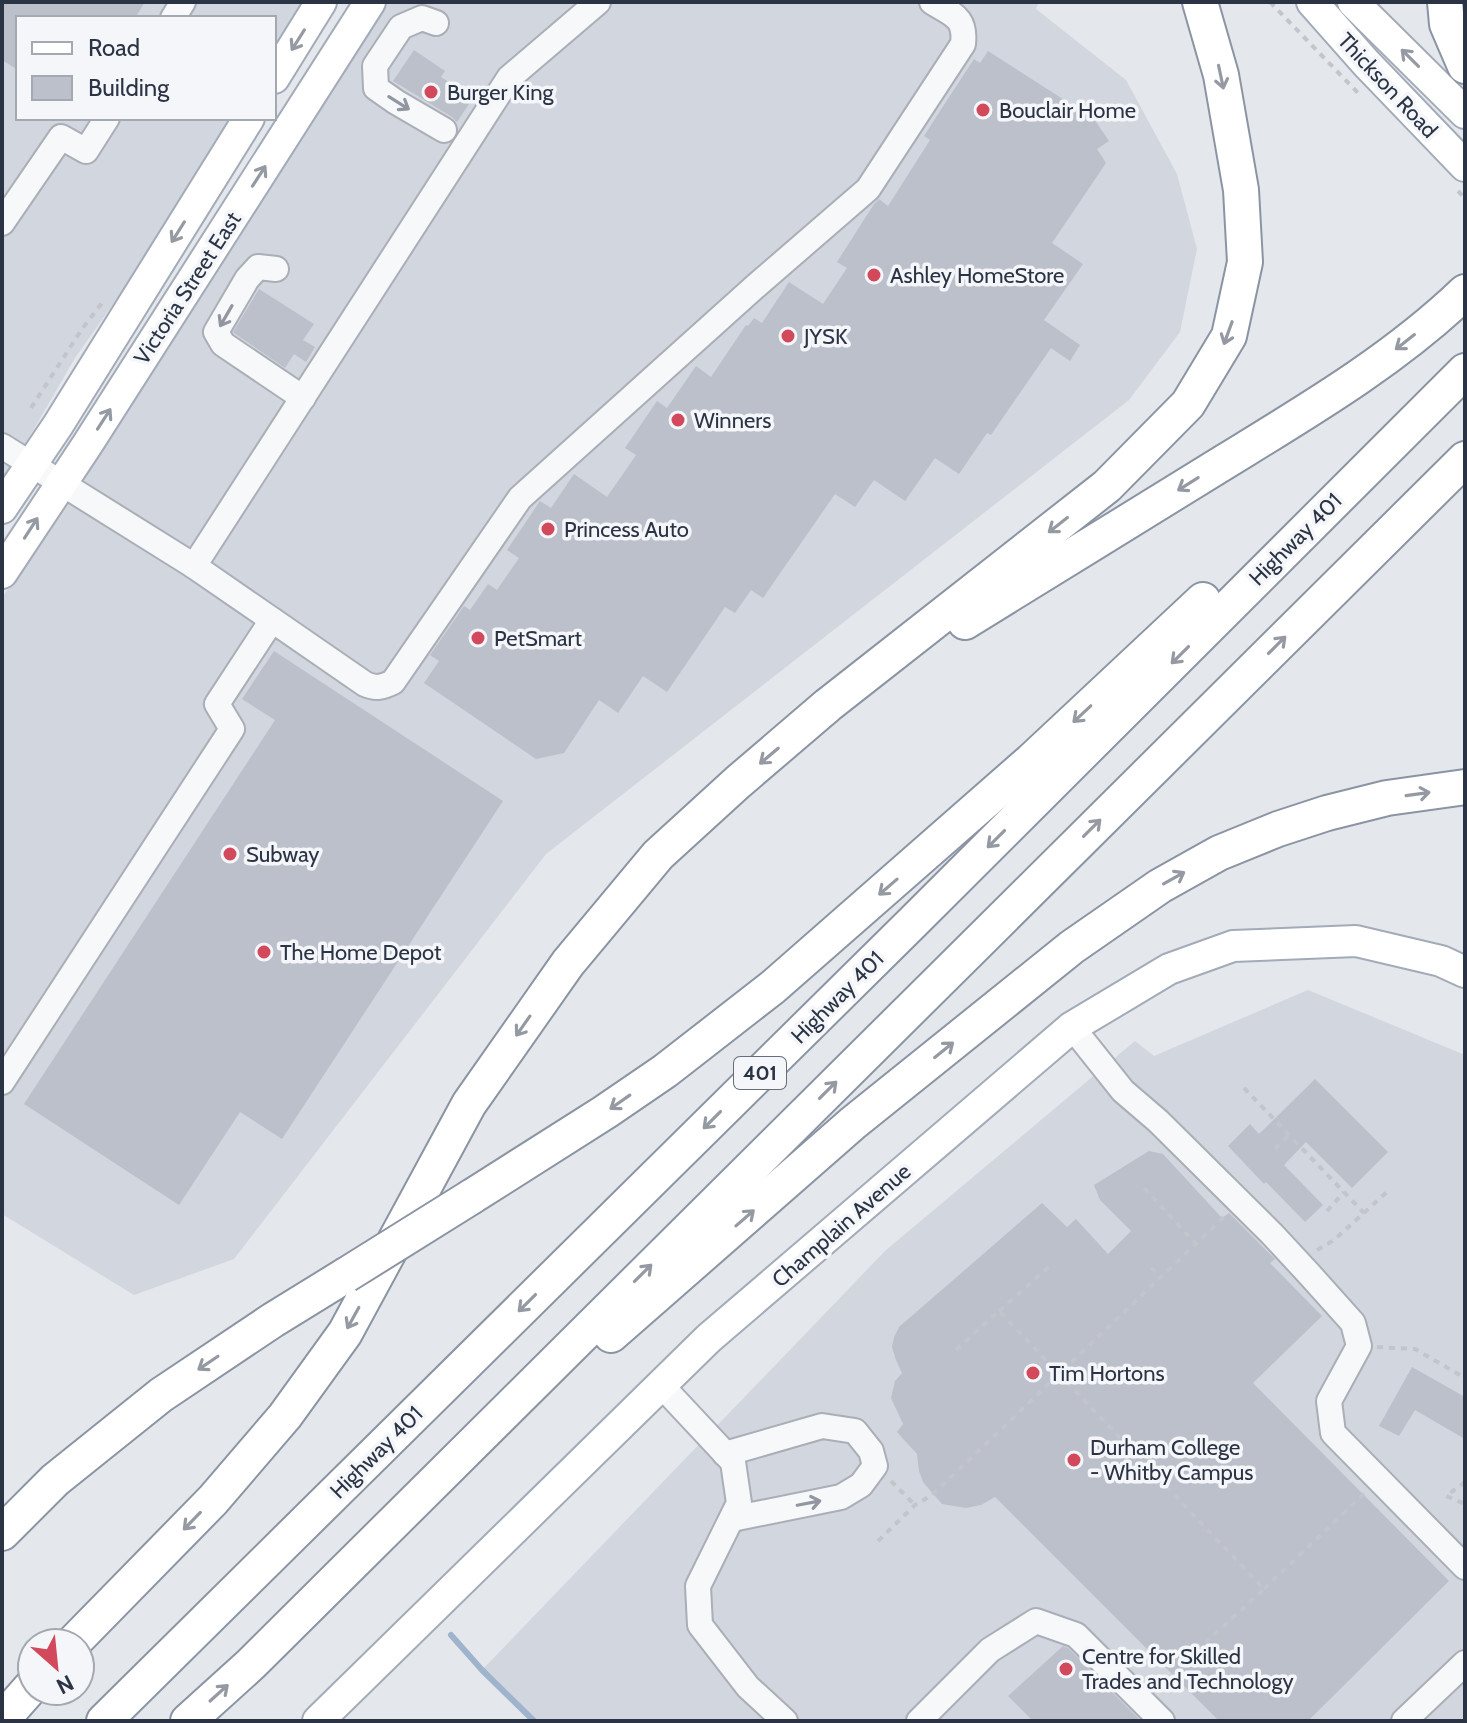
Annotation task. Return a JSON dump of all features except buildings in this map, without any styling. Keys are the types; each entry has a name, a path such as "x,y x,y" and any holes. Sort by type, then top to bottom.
{"highway":[{"path":"89,1627 213,1500 285,1416 345,1333 469,1104 568,963 658,855 828,705 1107,486 1188,404 1229,336 1245,262 1241,190 1221,75 1200,2"},
{"path":"1445,2 1447,24 1465,66"},
{"path":"828,705 1303,414 1372,368 1465,292"},
{"name":"Highway 401","path":"104,1721 901,934 1465,371"},
{"path":"2,1533 55,1480 161,1395 273,1320 605,1112 665,1071 773,987 1032,760 1261,546 1413,421"},
{"name":"401","path":"188,1721 251,1664 1465,459"},
{"path":"251,1664 598,1347 853,1123 1072,947 1160,886 1219,853 1327,813 1387,798 1465,787"},
{"path":"2,1720 16,1704"}],"main road":[{"path":"276,75 321,2"},
{"name":"Victoria Street East","path":"2,573 370,2"},
{"name":"Thickson Road","path":"1312,2 1465,166"},
{"name":"Thickson Road","path":"1353,2 1465,113"},
{"name":"Victoria Street East","path":"2,508 248,120"},
{"name":"Champlain Avenue","path":"318,1721 709,1338 1072,1027 1169,969 1233,946 1356,941 1441,961 1465,972"}],"lane":[{"path":"194,566 509,78 598,2"},
{"path":"2,446 194,566 365,684 374,688 384,687 393,682 520,498 868,189 963,44 965,31 958,18 932,2"},
{"path":"436,23 422,18 401,27 375,66 376,88 444,130"},
{"path":"2,223 61,137 86,151 106,120"},
{"path":"276,269 258,267 247,279 216,332 223,344 303,398"},
{"path":"2,1082 232,729 217,704 272,620"},
{"path":"1072,1027 1123,1091 1167,1130 1297,1261 1353,1323 1359,1346 1329,1401 1333,1433 1465,1567"},
{"path":"661,1385 733,1462 739,1503 698,1586 700,1625 748,1687 785,1721"},
{"path":"725,1454 822,1426 855,1431 871,1451 875,1466 861,1485 841,1497 732,1519"},
{"path":"919,1721 990,1650 1036,1621 1076,1635 1162,1721"},
{"path":"1409,1720 1465,1663"}],"path":[{"path":"1244,1088 1364,1213"},
{"path":"1275,1149 1289,1135"},
{"path":"1144,1188 1196,1244"},
{"path":"1297,1261 1334,1240 1388,1191"},
{"path":"1327,1211 1344,1192"},
{"path":"878,1541 915,1505 932,1495 1231,1211"},
{"path":"956,1350 1050,1266"},
{"path":"1151,1268 1162,1277"},
{"path":"999,1311 1264,1589"},
{"path":"1359,1346 1415,1349 1465,1378"},
{"path":"875,1466 915,1505"},
{"path":"1465,1482 1446,1496 1465,1504"},
{"path":"1173,1676 1363,1495"}],"shaded area":[{"path":"2,2 316,2 276,64 276,16 16,16 16,120 240,120 75,358 2,484"},
{"path":"389,2 1039,2 1036,9 1126,80 1177,174 1197,249 1180,332 1129,400 546,854 234,1259 134,1295 2,1214 2,598"},
{"name":"Durham College - Whitby Campus","path":"1308,990 1465,1055 1465,1721 534,1721 482,1670 885,1251 1135,1041 1154,1056"}],"waterway":[{"path":"451,1635 534,1721"}],"place":[{"name":"Burger King","path":"431,92"},
{"name":"Bouclair Home","path":"983,110"},
{"name":"Ashley HomeStore","path":"874,275"},
{"name":"JYSK","path":"788,336"},
{"name":"Winners","path":"678,420"},
{"name":"Princess Auto","path":"548,529"},
{"name":"PetSmart","path":"478,638"},
{"name":"Subway","path":"230,854"},
{"name":"The Home Depot","path":"264,952"},
{"name":"Tim Hortons","path":"1033,1373"},
{"name":"Durham College - Whitby Campus","path":"1074,1460"},
{"name":"Centre for Skilled Trades and Technology","path":"1066,1669"}]}
